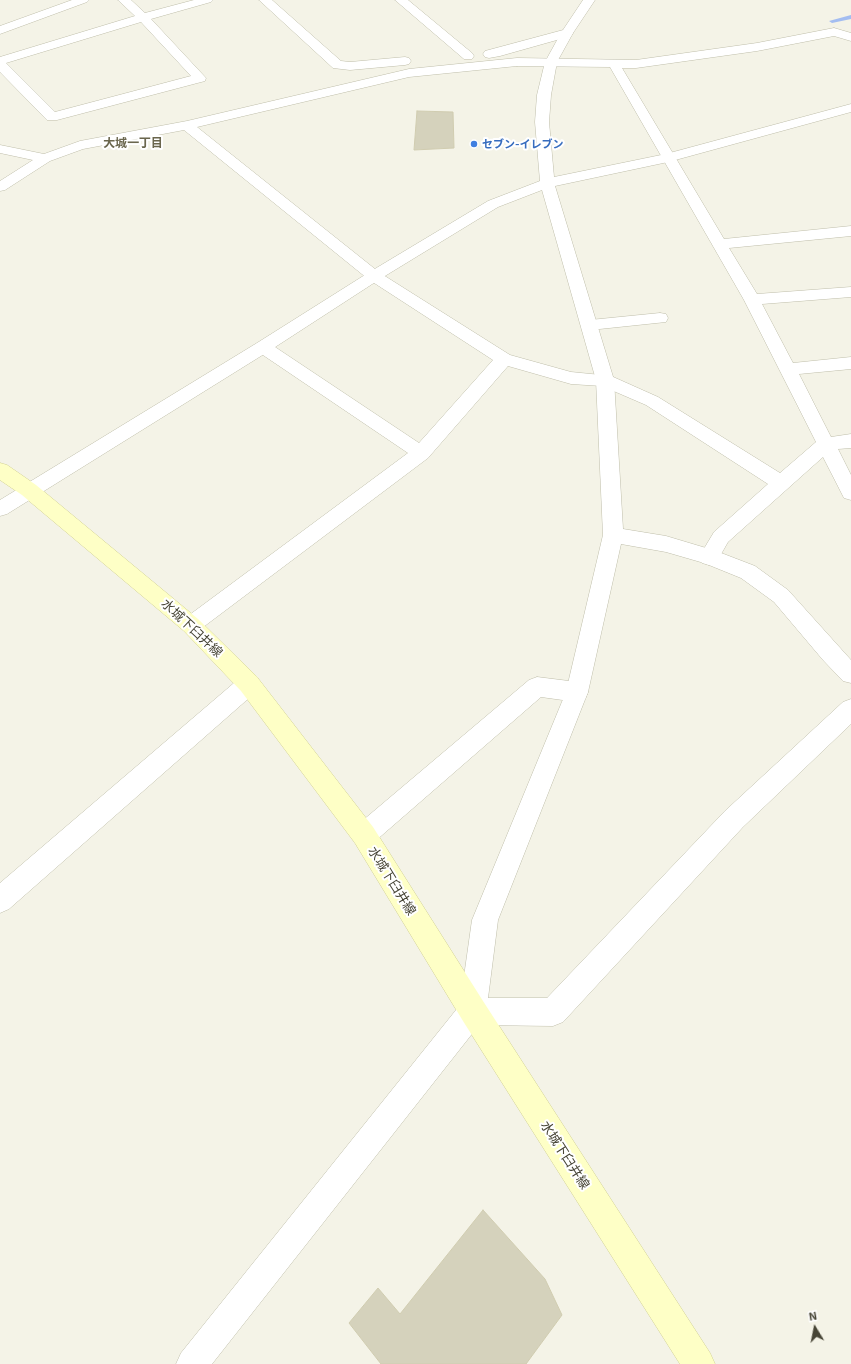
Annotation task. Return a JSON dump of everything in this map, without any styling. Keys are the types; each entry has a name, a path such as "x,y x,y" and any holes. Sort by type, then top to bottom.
{"main road":[{"name":"水城下臼井線","path":"0,470 29,490 192,625 249,684 364,835 473,1011 699,1364"}],"street":[{"path":"0,30 83,0"},
{"path":"0,65 52,117 200,78 144,17 124,0"},
{"path":"0,61 144,17 207,0"},
{"path":"265,0 336,65 350,66 500,52 567,33"},
{"path":"401,0 468,56"},
{"path":"192,1364 473,1011 485,920 577,692 613,535 605,380 590,324 547,183 542,122 544,94 551,62 567,33 589,0"},
{"path":"0,187 45,158 80,145 187,125 409,73 517,62 636,64 757,47 834,32 851,37"},
{"path":"614,64 752,300 851,493"},
{"path":"0,509 263,347 374,276 493,204 547,183 668,158 851,108"},
{"path":"187,125 374,276 504,359 571,378 605,380 652,401 781,483"},
{"path":"0,149 45,158"},
{"path":"719,244 851,231"},
{"path":"752,300 851,292"},
{"path":"590,324 660,318"},
{"path":"263,347 421,453"},
{"path":"192,625 421,453 504,359"},
{"path":"788,369 851,363"},
{"path":"709,557 721,537 826,444 851,441"},
{"path":"613,535 666,544 709,557 748,572 781,596 831,654 851,674"},
{"path":"0,900 249,684"},
{"path":"364,835 537,687 577,692"},
{"path":"473,1011 553,1012 734,819 851,709"}],"building":[{"path":"417,111 453,112 454,148 414,150"},
{"path":"483,1210 545,1279 562,1315 526,1364 381,1364 349,1323 378,1288 400,1314"}],"waterway":[{"path":"832,21 851,17"}],"place":[{"name":"セブン-イレブン","path":"474,144"}],"district":[{"name":"大城一丁目","path":"133,143"}]}
